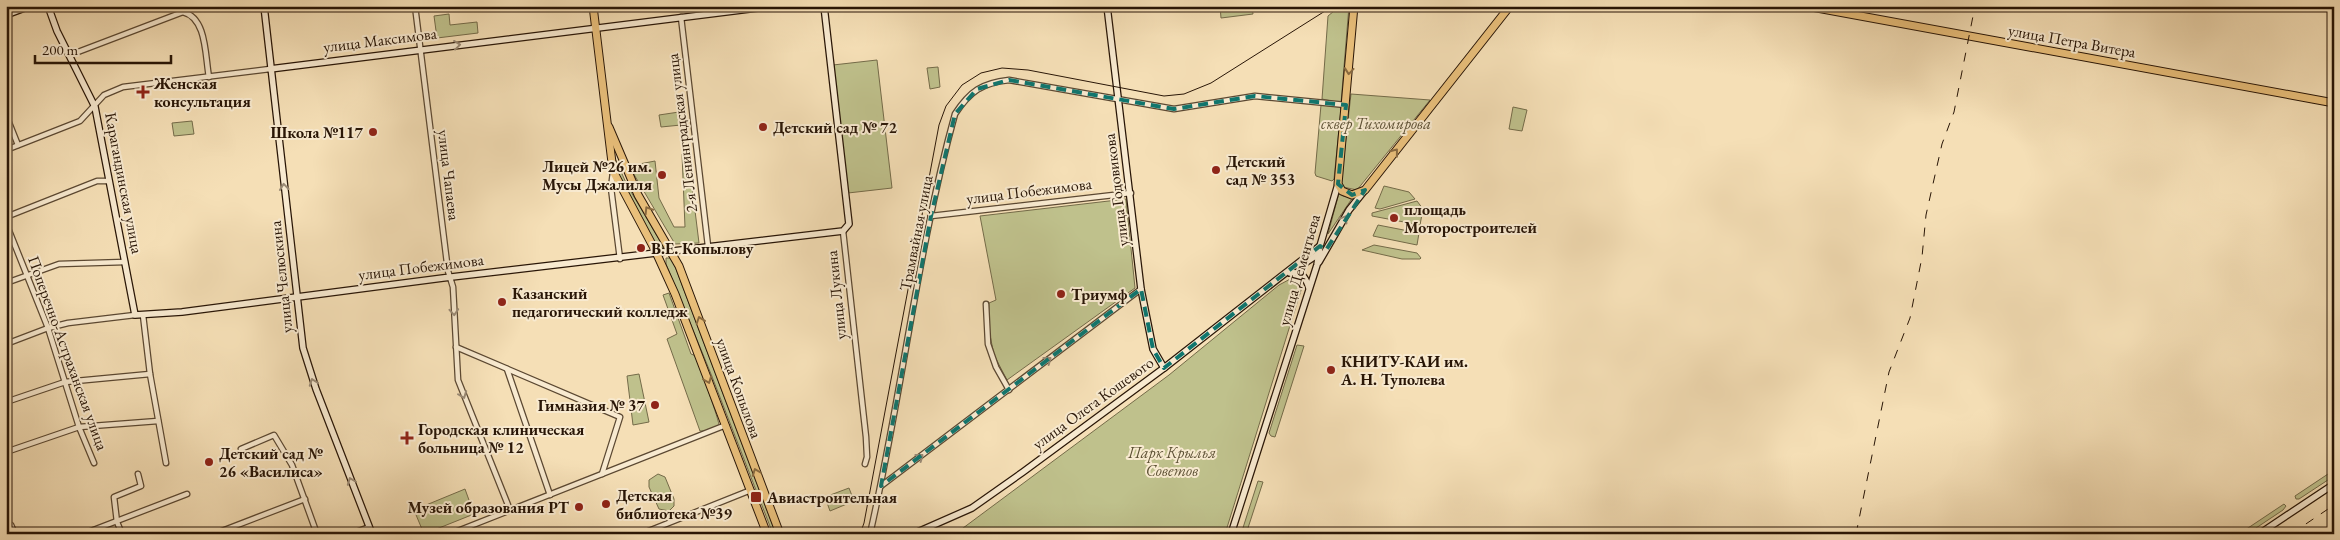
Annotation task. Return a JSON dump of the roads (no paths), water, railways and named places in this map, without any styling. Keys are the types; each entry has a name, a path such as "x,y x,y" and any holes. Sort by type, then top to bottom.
{"main road":[{"path":"593,6 613,171"},
{"name":"улица Дементьева","path":"1338,184 1354,6"},
{"path":"1338,184 1342,191 1352,195 1365,190 1510,6"},
{"name":"улица Петра Витера","path":"1806,6 2334,103"},
{"name":"улица Копылова","path":"606,115 629,176 673,252 780,534"},
{"name":"улица Копылова","path":"613,171 657,254 675,294 767,534"}],"street":[{"path":"6,15 30,6"},
{"name":"Карагандинская улица","path":"48,6 56,31 95,107 135,314"},
{"path":"180,6 182,12"},
{"name":"улица Челюскина","path":"264,6 296,296 307,366 372,534"},
{"name":"улица Чапаева","path":"415,6 450,277 453,287 458,380 510,510"},
{"name":"улица Максимова","path":"6,150 80,121 95,107 104,95 123,87 680,16 774,6"},
{"name":"улица Лукина","path":"824,6 849,224 843,232 868,458 865,464"},
{"name":"улица Годовикова","path":"1107,6 1131,193 1141,289 1153,349 1164,368"},
{"path":"70,55 182,12 192,14 200,25 209,77"},
{"name":"2-я Ленинградская улица","path":"680,16 708,246"},
{"name":"Трамвайная улица","path":"870,534 881,486 930,216 955,114 964,100 977,89 993,82 1010,80 1174,109 1255,96 1346,105"},
{"path":"6,115 18,145"},
{"path":"613,171 611,188 620,259"},
{"path":"6,217 97,182 110,181"},
{"name":"улица Дементьева","path":"1323,248 1338,184"},
{"path":"1300,263 1317,267 1323,248 1365,190"},
{"name":"улица Побежимова","path":"930,216 1131,193"},
{"name":"Поперечно-Астраханская улица","path":"6,224 48,328 79,427 94,463"},
{"name":"улица Побежимова","path":"6,344 48,328 135,314 182,312 450,277 843,232"},
{"name":"улица Олега Кошевого","path":"1280,278 1290,273 1300,263 1319,254 1323,248"},
{"name":"улица Олега Кошевого","path":"913,534 972,508 1164,368 1280,278 1323,248"},
{"name":"улица Дементьева","path":"1231,534 1310,290 1319,254"},
{"path":"6,283 59,264 125,262"},
{"path":"1290,273 1298,273 1304,276 1310,290"},
{"path":"881,486 1141,289"},
{"path":"986,304 988,344 996,367 1009,390"},
{"path":"143,314 150,374 166,463"},
{"path":"456,347 620,418 602,474"},
{"path":"507,369 550,494"},
{"path":"6,402 65,382 150,374"},
{"path":"6,452 79,427 158,421"},
{"path":"450,534 726,425"},
{"path":"240,449 274,435 292,465 317,534"},
{"path":"122,534 117,522 114,497 142,486 138,474"},
{"path":"2259,534 2334,484"},
{"path":"641,534 751,490"},
{"path":"83,534 187,494"},
{"path":"214,534 305,499"},
{"path":"9,526 15,534"},
{"path":"351,534 369,527"}],"tram line":[{"path":"860,534 864,523 939,125 946,106 962,85 981,73 1002,68 1028,70 1164,96 1184,94 1211,83 1333,6"}],"railway":[{"path":"1856,534 1889,372 1910,318 1922,257 1926,215 1942,144 1954,112 1975,6"},
{"path":"2291,534 2334,505"}],"place":[{"name":"Женская консультация","path":"143,92"},
{"name":"Детский сад № 72","path":"763,127"},
{"name":"Школа №117","path":"373,132"},
{"name":"Детский сад № 353","path":"1216,170"},
{"name":"Лицей №26 им. Мусы Джалиля","path":"662,175"},
{"name":"площадь Моторостроителей","path":"1394,218"},
{"name":"В.Е. Копылову","path":"641,248"},
{"name":"Триумф","path":"1061,294"},
{"name":"Казанский педагогический колледж","path":"502,302"},
{"name":"КНИТУ-КАИ им. А. Н. Туполева","path":"1331,370"},
{"name":"Гимназия № 37","path":"655,405"},
{"name":"Городская клиническая больница № 12","path":"407,438"},
{"name":"Детский сад № 26 «Василиса»","path":"209,462"},
{"name":"Авиастроительная","path":"756,497"},
{"name":"Детская библиотека №39","path":"606,504"},
{"name":"Музей образования РТ","path":"579,507"}],"park label":[{"name":"сквер Тихомирова","path":"1376,123"},
{"name":"Парк Крылья Советов","path":"1172,461"}]}
